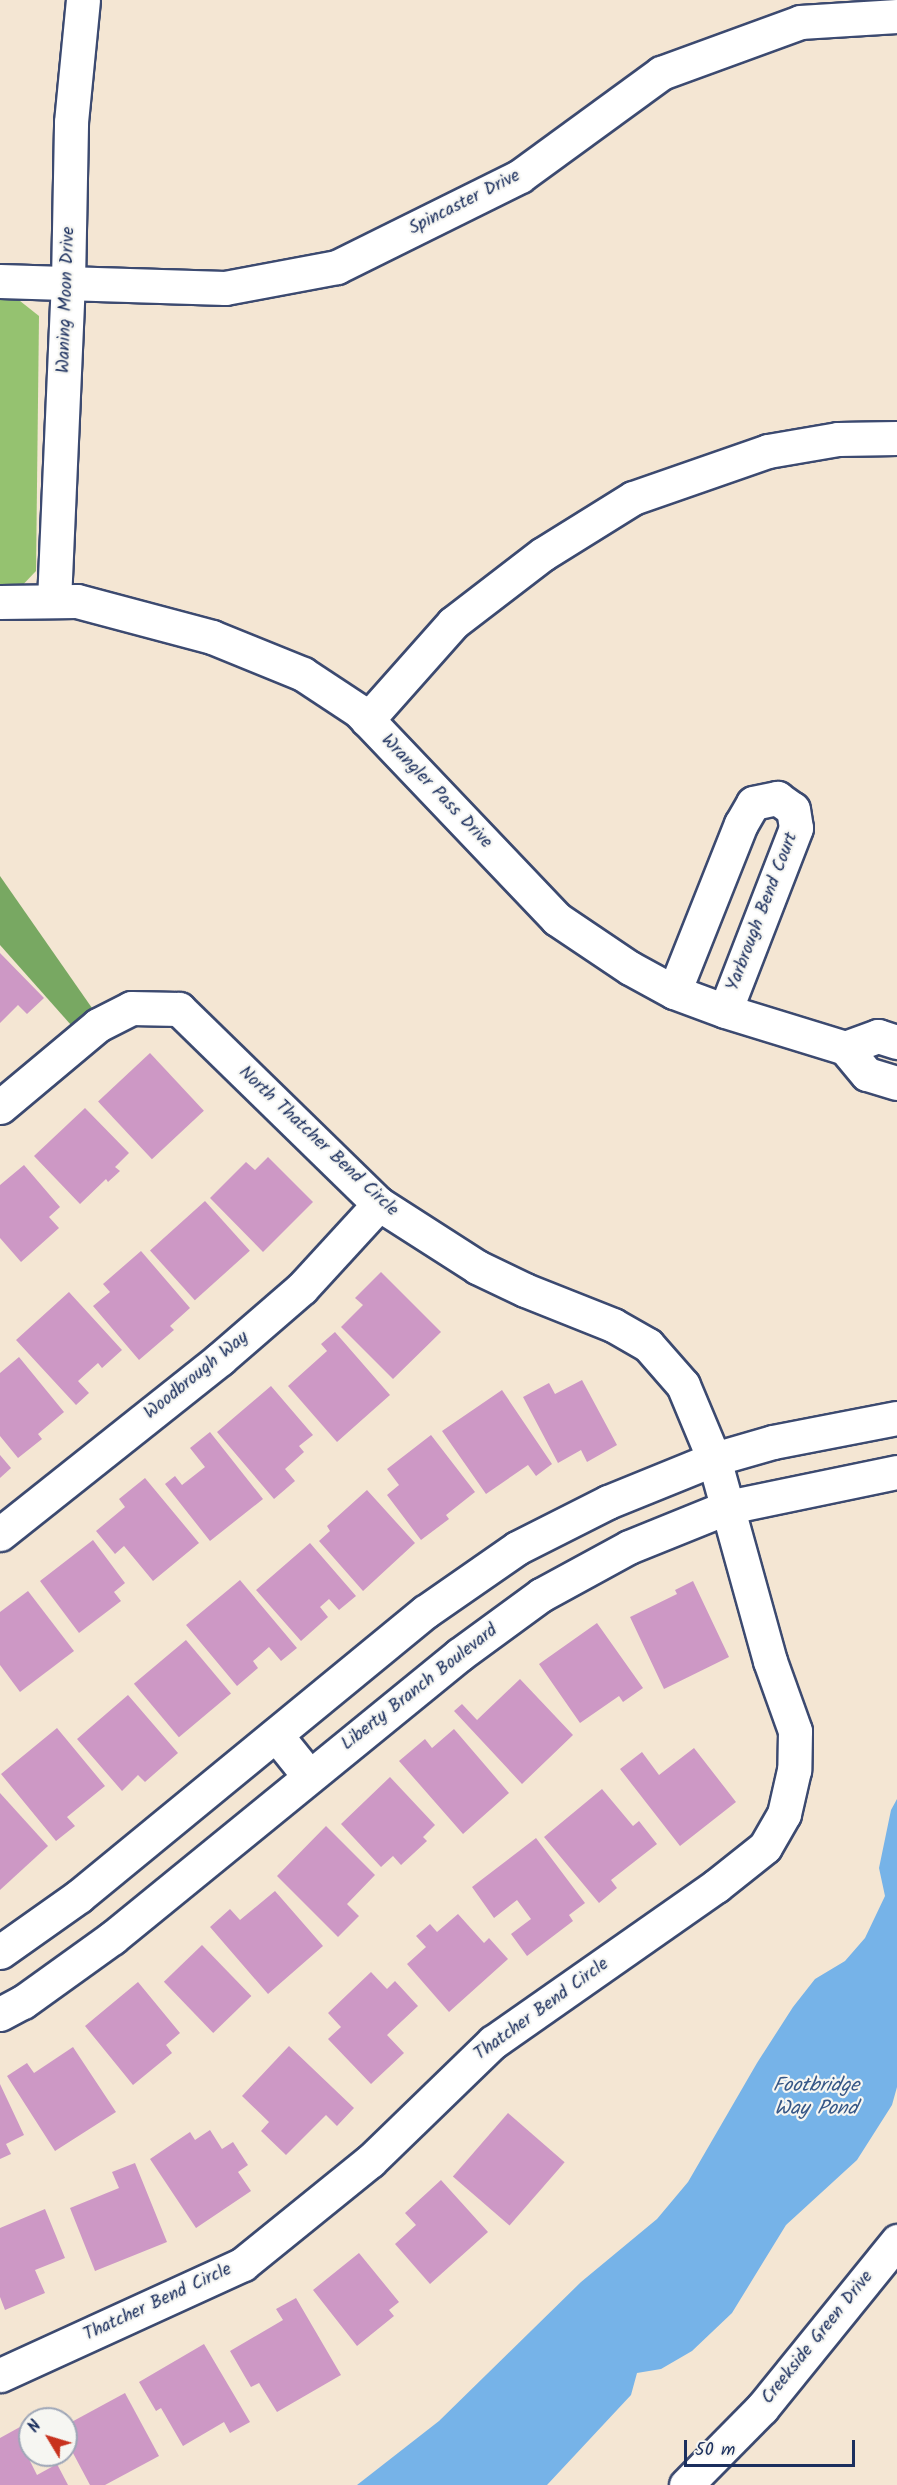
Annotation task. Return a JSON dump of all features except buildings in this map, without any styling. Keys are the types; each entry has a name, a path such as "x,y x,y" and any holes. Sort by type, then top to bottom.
{"street":[{"name":"Waning Moon Drive","path":"54,601 68,282 71,122 83,0"},
{"name":"Spincaster Drive","path":"0,281 225,288 337,267 520,176 661,73 800,22 897,16"},
{"path":"367,720 453,623 543,554 633,498 768,451 838,439 897,438"},
{"name":"Wrangler Pass Drive","path":"0,602 77,601 212,637 303,674 367,720 557,920 630,968 674,992 725,1011 846,1048"},
{"name":"Yarbrough Bend Court","path":"674,992 741,824 753,803 777,798 793,809 796,828 725,1011"},
{"name":"North Thatcher Bend Circle","path":"0,1107 98,1025 131,1008 179,1009 379,1204 477,1268 613,1325 648,1345 683,1385 721,1483"},
{"path":"897,1042 878,1036 846,1048 867,1074 897,1083"},
{"name":"Woodbrough Way","path":"0,1534 220,1359 286,1302 379,1204"},
{"name":"Liberty Branch Boulevard","path":"0,2014 23,2002 112,1938 459,1655 542,1595 629,1547 721,1483 773,1442 897,1419"},
{"name":"Liberty Branch Boulevard","path":"0,1952 79,1896 425,1612 517,1548 608,1502 721,1483 897,1472"},
{"name":"Thatcher Bend Circle","path":"0,2375 243,2264 369,2161 493,2042 716,1886 765,1847 784,1814 794,1770 795,1731 770,1661 721,1483"},
{"path":"276,1735 309,1776"},
{"name":"Creekside Green Drive","path":"686,2485 762,2408 897,2241"}],"green space":[{"path":"0,297 15,297 39,316 36,571 16,592 0,592"},
{"path":"0,876 92,1008 71,1025 0,945"}],"water":[{"name":"Footbridge Way Pond","path":"897,1799 897,2087 892,2105 857,2160 786,2225 732,2313 692,2351 661,2369 637,2373 631,2395 547,2485 357,2485 439,2421 581,2282 657,2219 688,2182 757,2063 793,2007 815,1979 845,1961 865,1938 885,1896 879,1868 891,1810"}]}
